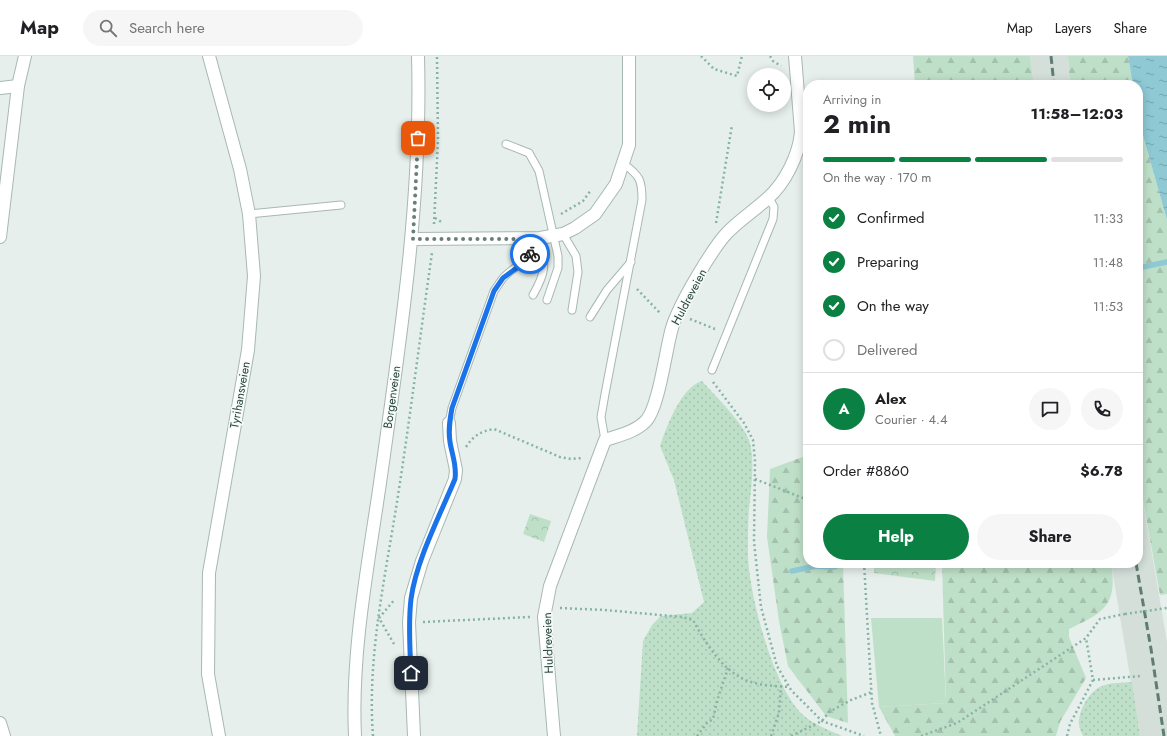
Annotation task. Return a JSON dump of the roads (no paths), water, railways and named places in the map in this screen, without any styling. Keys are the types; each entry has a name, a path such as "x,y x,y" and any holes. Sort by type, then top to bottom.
{"street":[{"path":"0,237 18,86 25,56"},
{"name":"Tyrihansveien","path":"209,56 240,169 249,214 254,276 248,350 209,573 208,674 219,736"},
{"name":"Borgenveien","path":"355,736 355,675 366,576 413,239 417,168 418,56"},
{"path":"413,239 537,238 558,235 575,228 595,214 616,184 624,164 629,145 630,124 628,56"},
{"name":"Huldreveien","path":"554,736 545,612 550,586 603,445 634,430 647,420 653,406 672,328 680,315 691,287 724,235 740,219 769,198 784,178 800,143 802,132 795,56"},
{"path":"0,88 18,86"},
{"path":"414,736 409,622 415,582 455,479 456,464 450,441 449,423"},
{"path":"0,723 4,736"}],"lane":[{"path":"506,144 529,153 540,171 551,220 558,235 576,256 578,272 572,310"},
{"path":"603,445 601,417 642,200 642,184 636,172 624,164"},
{"path":"712,370 773,219 774,207 769,198"},
{"path":"249,214 341,205"},
{"path":"547,300 558,268 558,235"},
{"path":"533,295 542,277 544,262 537,238"},
{"path":"449,423 452,408 494,291 503,278 527,260 537,238"},
{"path":"590,317 607,290 631,262"}],"water":[{"path":"1128,56 1167,56 1167,220 1143,136 1143,80 1132,80"}],"waterway":[{"path":"1143,267 1167,262"},
{"path":"792,571 806,568"}],"railway":[{"path":"1051,56 1053,80"},
{"path":"1137,568 1164,736"}]}
